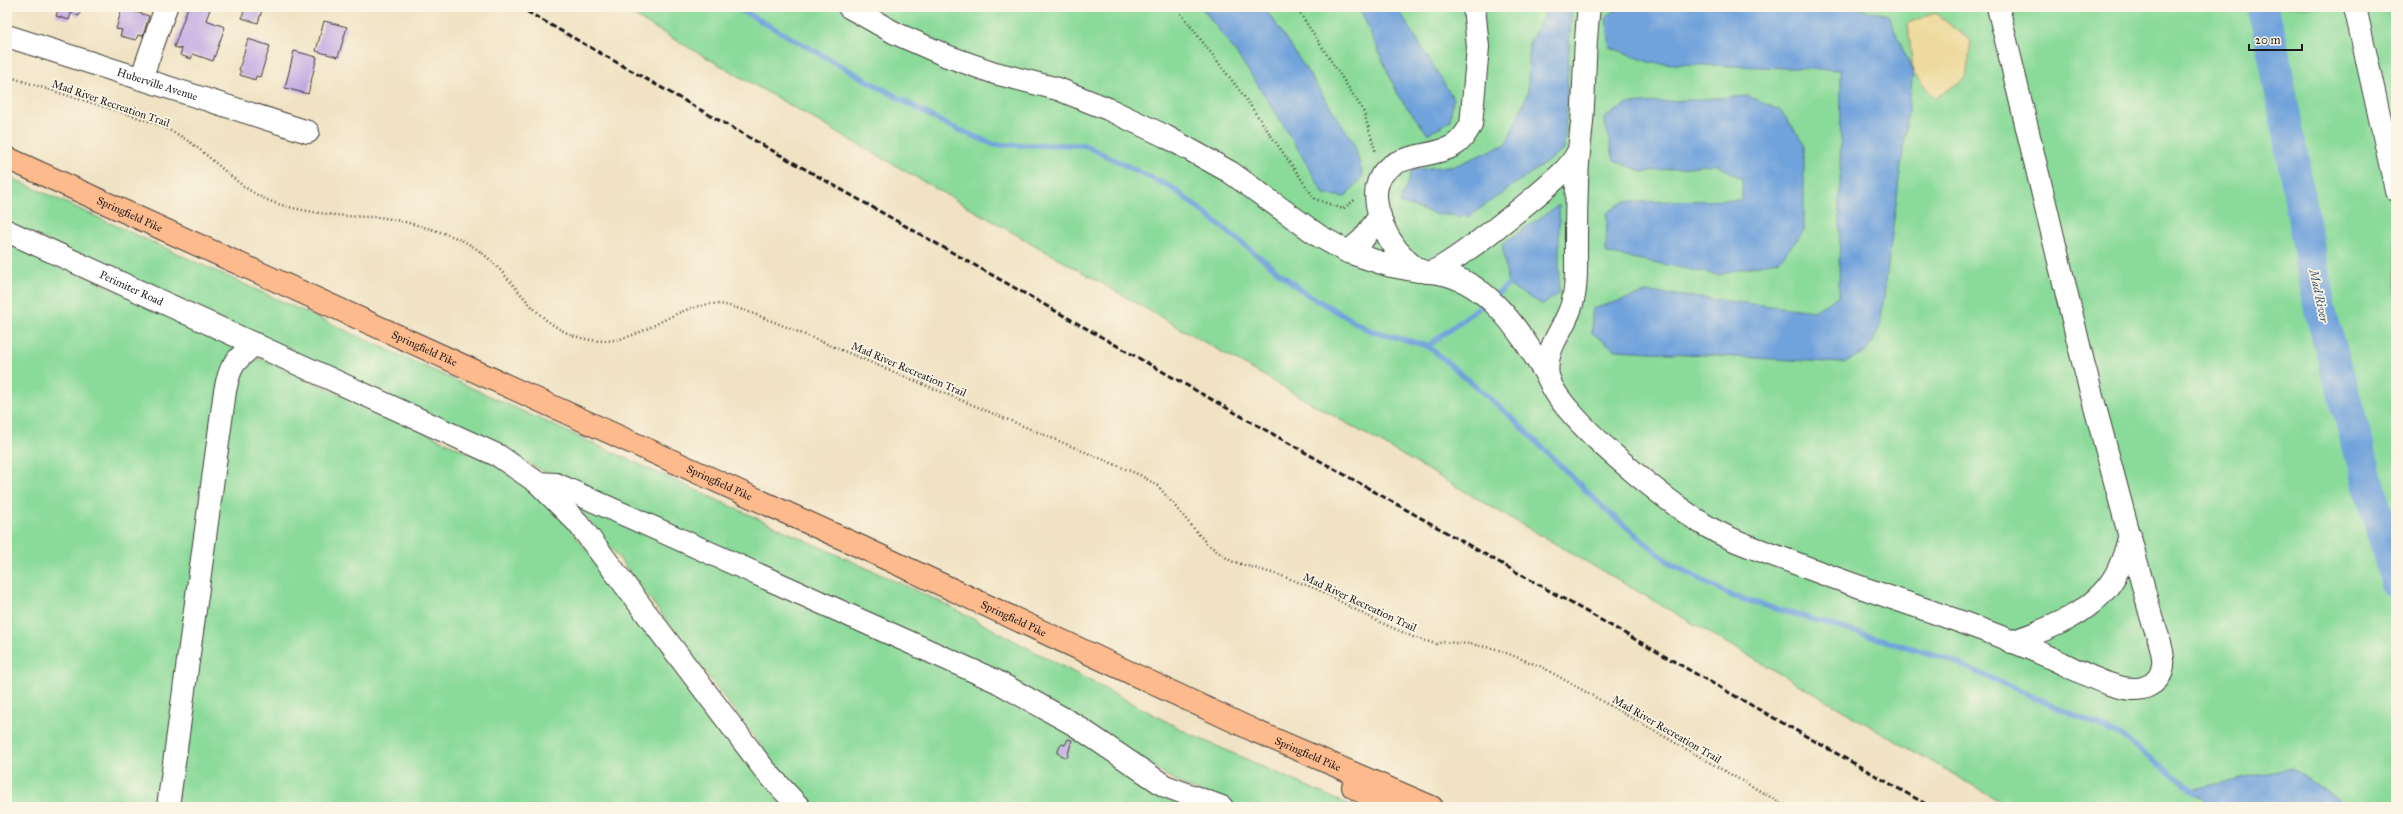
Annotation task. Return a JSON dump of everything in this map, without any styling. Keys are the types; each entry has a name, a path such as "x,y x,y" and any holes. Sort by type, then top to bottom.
{"main road":[{"name":"Springfield Pike","path":"7,158 857,546 1255,731 1432,807"},
{"path":"1255,731 1390,807"}],"street":[{"path":"142,79 166,7"},
{"path":"849,7 895,33 940,54 995,73 1058,89 1108,109 1165,136 1230,172 1320,236 1348,252 1391,266 1456,277 1480,291 1513,324 1565,406 1607,448 1642,480 1700,522 1728,537 1824,575 2011,642 2126,689 2146,687 2155,682 2162,674 2164,656 2084,366 1998,7"},
{"path":"1424,271 1393,244 1380,216 1377,187 1383,173 1391,166 1417,155 1446,150 1455,145 1465,135 1470,125 1475,91 1478,47 1474,7"},
{"path":"1551,382 1548,376 1548,361 1552,346 1573,301 1578,152 1588,7"},
{"path":"2355,7 2396,190"},
{"name":"Huberville Avenue","path":"7,36 308,132"},
{"path":"1424,271 1470,248 1566,169 1578,152"},
{"path":"1348,252 1363,239 1380,216"},
{"name":"Perimiter Road","path":"7,231 499,456 538,483 578,523 764,769 799,807"},
{"path":"168,807 225,391 229,370 239,358 255,344"},
{"path":"538,483 556,484 996,681 1075,725 1165,786 1222,807"},
{"path":"2011,642 2062,622 2082,610 2106,588 2116,575 2130,535"}],"path":[{"path":"1176,7 1244,96 1315,199 1343,209 1358,197"},
{"path":"1296,7 1363,110 1383,173"},
{"name":"Mad River Recreation Trail","path":"7,76 130,115 173,132 200,149 244,187 276,203 312,212 376,217 427,228 460,239 480,249 495,262 546,321 577,336 590,340 618,340 646,331 683,310 712,304 744,310 772,320 1140,475 1158,486 1207,544 1231,562 1282,576 1317,589 1373,619 1413,637 1436,644 1443,642 1471,644 1496,649 1542,667 1788,807"}],"green space":[{"path":"618,7 2396,7 2396,807 2010,807 1376,440"},
{"path":"7,176 943,603 1192,735 1353,807 1237,807 1182,785 1087,727 565,482 469,433 7,222"},
{"path":"7,240 236,345 161,807 7,807"},
{"path":"261,358 494,464 554,508 787,807 175,807 233,383 247,363"},
{"path":"564,494 992,684 1210,807 815,807 784,777 610,546"}],"sand":[{"path":"1935,13 1971,41 1966,78 1935,98 1913,73 1908,23"}],"water":[{"path":"1201,7 1263,7 1273,19 1354,143 1363,176 1345,197 1324,194 1296,146 1251,75"},
{"path":"1359,7 1397,7 1453,98 1450,121 1428,134 1399,97"},
{"path":"1620,7 1850,7 1888,15 1913,73 1880,327 1867,351 1843,363 1616,350 1592,333 1592,309 1649,292 1814,311 1839,296 1841,70 1651,63 1610,47 1606,17"},
{"path":"1571,9 1564,150 1468,217 1435,214 1400,203 1412,170 1457,165 1506,144 1528,92 1529,43 1546,12"},
{"path":"1748,96 1781,111 1804,143 1804,231 1780,260 1718,275 1606,253 1607,213 1623,202 1742,200 1742,179 1716,164 1643,172 1614,160 1604,118 1628,104"},
{"path":"1559,205 1559,293 1543,305 1508,285 1502,244"},
{"path":"2292,768 2349,807 2215,807 2189,790"}],"building":[{"path":"59,7 82,7 79,16 71,13 69,20 56,16"},
{"path":"188,7 211,7 206,20 225,27 213,61 193,54 191,59 180,55 182,49 174,47"},
{"path":"245,7 263,7 258,23 242,18"},
{"path":"122,8 149,16 143,36 138,35 136,40 120,36 122,30 116,29"},
{"path":"324,21 347,27 338,57 316,51"},
{"path":"248,39 270,46 260,77 256,76 255,80 240,75 241,71 239,70"},
{"path":"294,51 317,57 308,94 285,88"},
{"path":"1068,739 1072,740 1067,758 1057,753 1061,744 1065,745"}],"waterway":[{"path":"736,7 945,124 995,145 1084,145 1174,189 1305,293 1369,330 1428,346 1508,414 1607,511 1671,564 1732,596 1948,659 2119,735 2195,792"},
{"name":"Mad River","path":"2262,7 2271,39 2320,310 2396,581"},
{"path":"1493,297 1508,285"},
{"path":"1428,346 1486,302"}],"railway":[{"path":"519,7 1931,807"}]}
